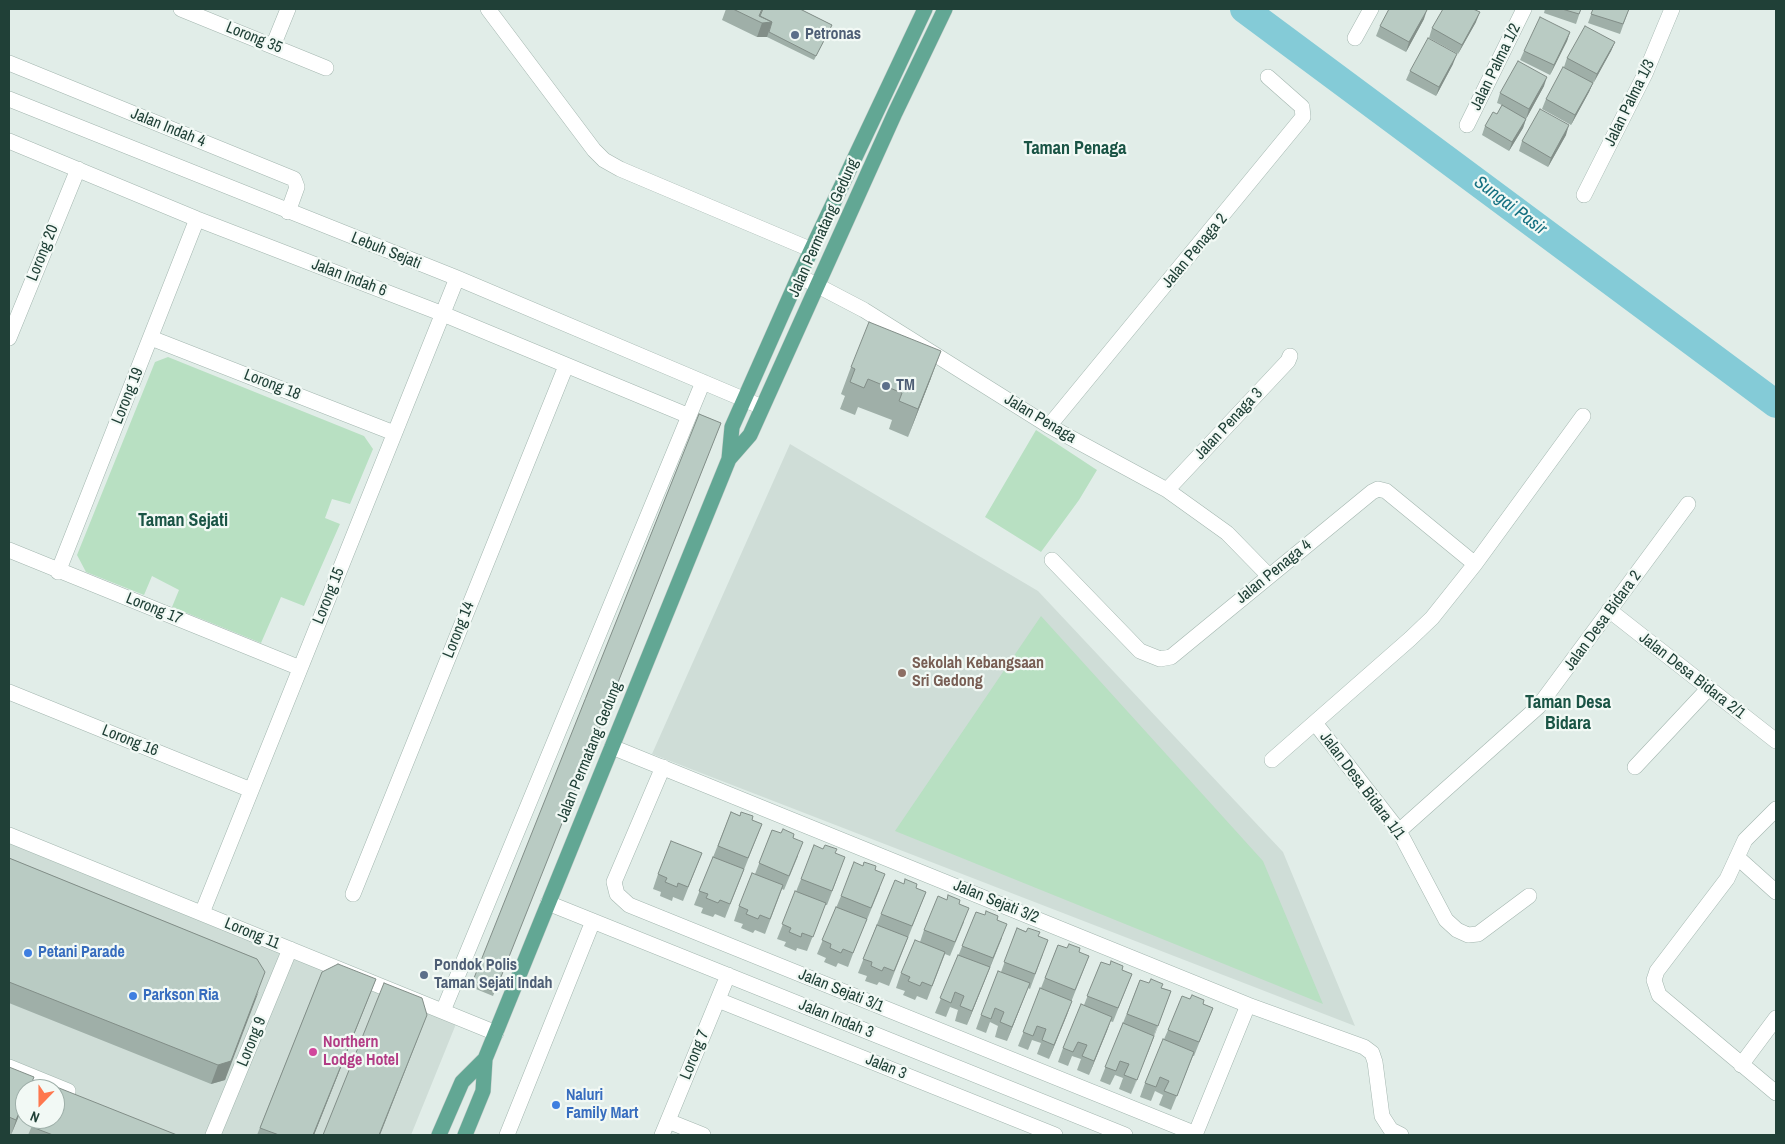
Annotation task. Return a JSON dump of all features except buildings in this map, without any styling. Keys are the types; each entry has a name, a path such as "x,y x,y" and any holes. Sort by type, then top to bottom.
{"main road":[{"name":"Jalan Permatang Gedung","path":"465,1135 483,1092 485,1059 729,459 732,427 799,276 925,9"},
{"name":"Jalan Permatang Gedung","path":"729,459 750,435 895,113 945,9"},
{"name":"Jalan Permatang Gedung","path":"439,1135 462,1082 485,1059"}],"street":[{"name":"Lorong 35","path":"181,9 326,68"},
{"path":"273,46 288,9"},
{"path":"488,9 594,150 604,160 620,169 812,250"},
{"path":"1355,38 1371,9"},
{"name":"Jalan Palma 1/2","path":"1467,125 1524,9"},
{"name":"Jalan Palma 1/3","path":"1584,195 1645,74 1672,9"},
{"name":"Jalan Indah 4","path":"9,63 294,180 297,187 288,212"},
{"name":"Jalan Penaga 2","path":"1049,426 1304,117 1302,107 1268,78"},
{"name":"Lebuh Sejati","path":"9,100 457,278 762,407"},
{"name":"Jalan Indah 6","path":"9,141 197,219 443,314 689,416"},
{"name":"Lorong 20","path":"9,338 78,169"},
{"name":"Lorong 19","path":"58,572 197,219"},
{"name":"Jalan Penaga","path":"799,276 864,310 1049,426 1167,490 1227,533 1269,576"},
{"name":"Lorong 15","path":"202,913 457,278"},
{"name":"Lorong 18","path":"151,338 394,433"},
{"name":"Jalan Penaga 3","path":"1167,490 1288,361 1290,356"},
{"name":"Lorong 14","path":"353,894 566,366"},
{"path":"443,1011 703,382"},
{"path":"1272,760 1432,618 1475,564 1583,416"},
{"name":"Jalan Penaga 4","path":"1052,560 1140,651 1160,659 1171,657 1378,489 1386,491 1475,564"},
{"name":"Jalan Desa Bidara 2","path":"1399,831 1538,707 1688,504"},
{"name":"Lorong 17","path":"9,550 58,572 300,668"},
{"name":"Jalan Desa Bidara 2/1","path":"1609,610 1776,741"},
{"path":"1635,767 1708,689"},
{"name":"Lorong 16","path":"9,692 251,790"},
{"name":"Jalan Desa Bidara 1/1","path":"1315,723 1399,831 1446,920 1457,930 1468,935 1478,934 1529,896"},
{"name":"Jalan Sejati 3/2","path":"612,747 1248,1004 1364,1047 1372,1054 1376,1062 1382,1116 1391,1130 1401,1135"},
{"name":"Jalan Sejati 3/1","path":"663,767 614,882 617,894 629,905 1196,1134"},
{"path":"1776,809 1748,836 1727,879 1657,971 1654,980 1660,995 1776,1093"},
{"name":"Lorong 11","path":"9,835 496,1033"},
{"path":"1737,857 1776,892"},
{"name":"Jalan Indah 3","path":"548,903 1125,1135"},
{"path":"507,1135 594,921"},
{"name":"Lorong 9","path":"214,1135 290,949"},
{"name":"Lorong 7","path":"662,1135 728,975"},
{"name":"Jalan 3","path":"718,1000 1055,1135"},
{"path":"1196,1134 1248,1004"},
{"path":"1741,1065 1776,1018"},
{"path":"9,1067 77,1095"},
{"path":"668,1121 703,1135"}],"shaded area":[{"name":"Sekolah Kebangsaan Sri Gedong","path":"790,444 1038,591 1283,852 1355,1026 652,754"},
{"path":"9,842 456,1024 411,1135 9,1135"}],"green space":[{"path":"168,357 364,436 373,449 350,504 332,499 325,518 340,524 304,606 281,597 261,643 172,607 179,590 152,576 144,595 86,572 77,555 155,362"},
{"path":"1036,430 1097,470 1079,500 1041,552 985,517"},
{"path":"1041,616 1263,861 1323,1004 895,831"}],"waterway":[{"name":"Sungai Pasir","path":"1244,9 1776,404"}],"place":[{"name":"Petronas","path":"795,35"},
{"name":"TM","path":"886,386"},
{"name":"Sekolah Kebangsaan Sri Gedong","path":"902,673"},
{"name":"Petani Parade","path":"28,953"},
{"name":"Pondok Polis Taman Sejati Indah","path":"424,975"},
{"name":"Parkson Ria","path":"133,996"},
{"name":"Northern Lodge Hotel","path":"313,1052"},
{"name":"Naluri Family Mart","path":"556,1105"}],"district":[{"name":"Taman Penaga","path":"1075,149"},
{"name":"Taman Sejati","path":"183,521"},
{"name":"Taman Desa Bidara","path":"1568,713"}]}
